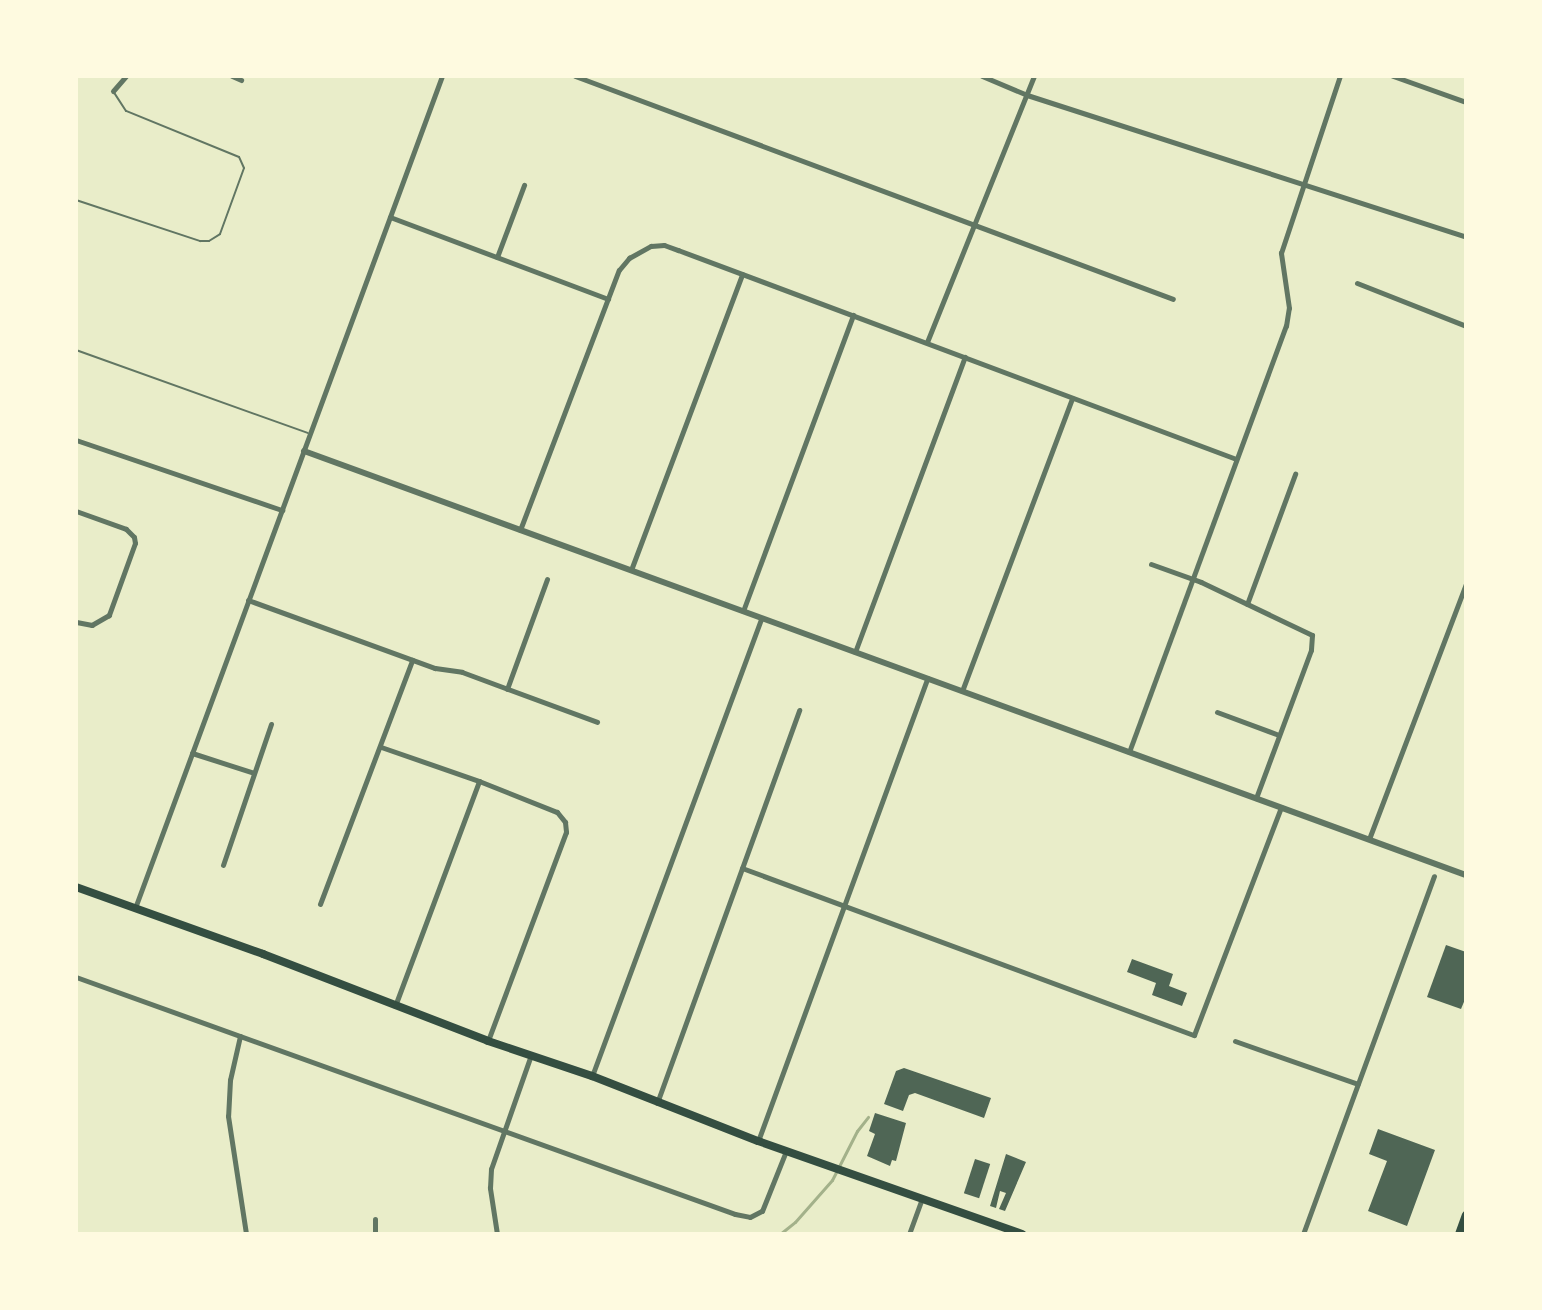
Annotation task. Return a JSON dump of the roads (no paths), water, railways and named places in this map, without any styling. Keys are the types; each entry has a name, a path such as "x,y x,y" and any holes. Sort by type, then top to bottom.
{"main road":[{"path":"76,887 488,1041 592,1076 758,1141 1022,1233"},
{"path":"1459,1233 1466,1215"}],"street":[{"path":"113,91 126,76"},
{"path":"232,76 241,80"},
{"path":"135,908 442,76"},
{"path":"575,76 1173,299"},
{"path":"982,76 1027,94 1466,237"},
{"path":"927,342 1034,76"},
{"path":"1129,752 1191,578 1286,326 1289,308 1281,253 1340,76"},
{"path":"1393,76 1466,102"},
{"path":"497,257 524,185"},
{"path":"390,217 608,299"},
{"path":"520,530 619,270 629,258 651,246 664,245 1236,459"},
{"path":"631,570 742,274"},
{"path":"1356,283 1466,326"},
{"path":"743,611 853,315"},
{"path":"855,652 965,357"},
{"path":"962,692 1072,398"},
{"path":"76,440 282,510"},
{"path":"304,451 1466,875"},
{"path":"1247,604 1295,474"},
{"path":"76,511 126,529 134,537 135,543 109,615 99,622 84,625 76,622"},
{"path":"1151,564 1191,578 1309,632 1313,638 1256,798"},
{"path":"507,689 547,579"},
{"path":"1369,839 1466,583"},
{"path":"249,600 412,660 435,668 462,672 597,722"},
{"path":"592,1076 761,618"},
{"path":"320,903 370,765 381,747 412,660"},
{"path":"758,1141 927,678"},
{"path":"657,1103 799,710"},
{"path":"1217,712 1279,735"},
{"path":"223,865 271,724"},
{"path":"381,747 479,781 557,812 564,822 566,832 488,1041"},
{"path":"192,753 254,773"},
{"path":"395,1006 479,781"},
{"path":"742,867 1194,1035 1281,807"},
{"path":"1303,1233 1434,876"},
{"path":"76,977 735,1214 750,1217 762,1211 786,1151"},
{"path":"240,1036 230,1080 228,1116 246,1233"},
{"path":"1235,1041 1358,1084"},
{"path":"497,1233 490,1188 491,1169 531,1055"},
{"path":"909,1233 922,1199"},
{"path":"375,1219 375,1233"}],"lane":[{"path":"76,200 200,241 209,241 220,234 244,168 239,157 126,111 113,91"},
{"path":"76,350 310,433"}],"waterway":[{"path":"780,1234 795,1222 832,1180 857,1131 868,1117"}]}
